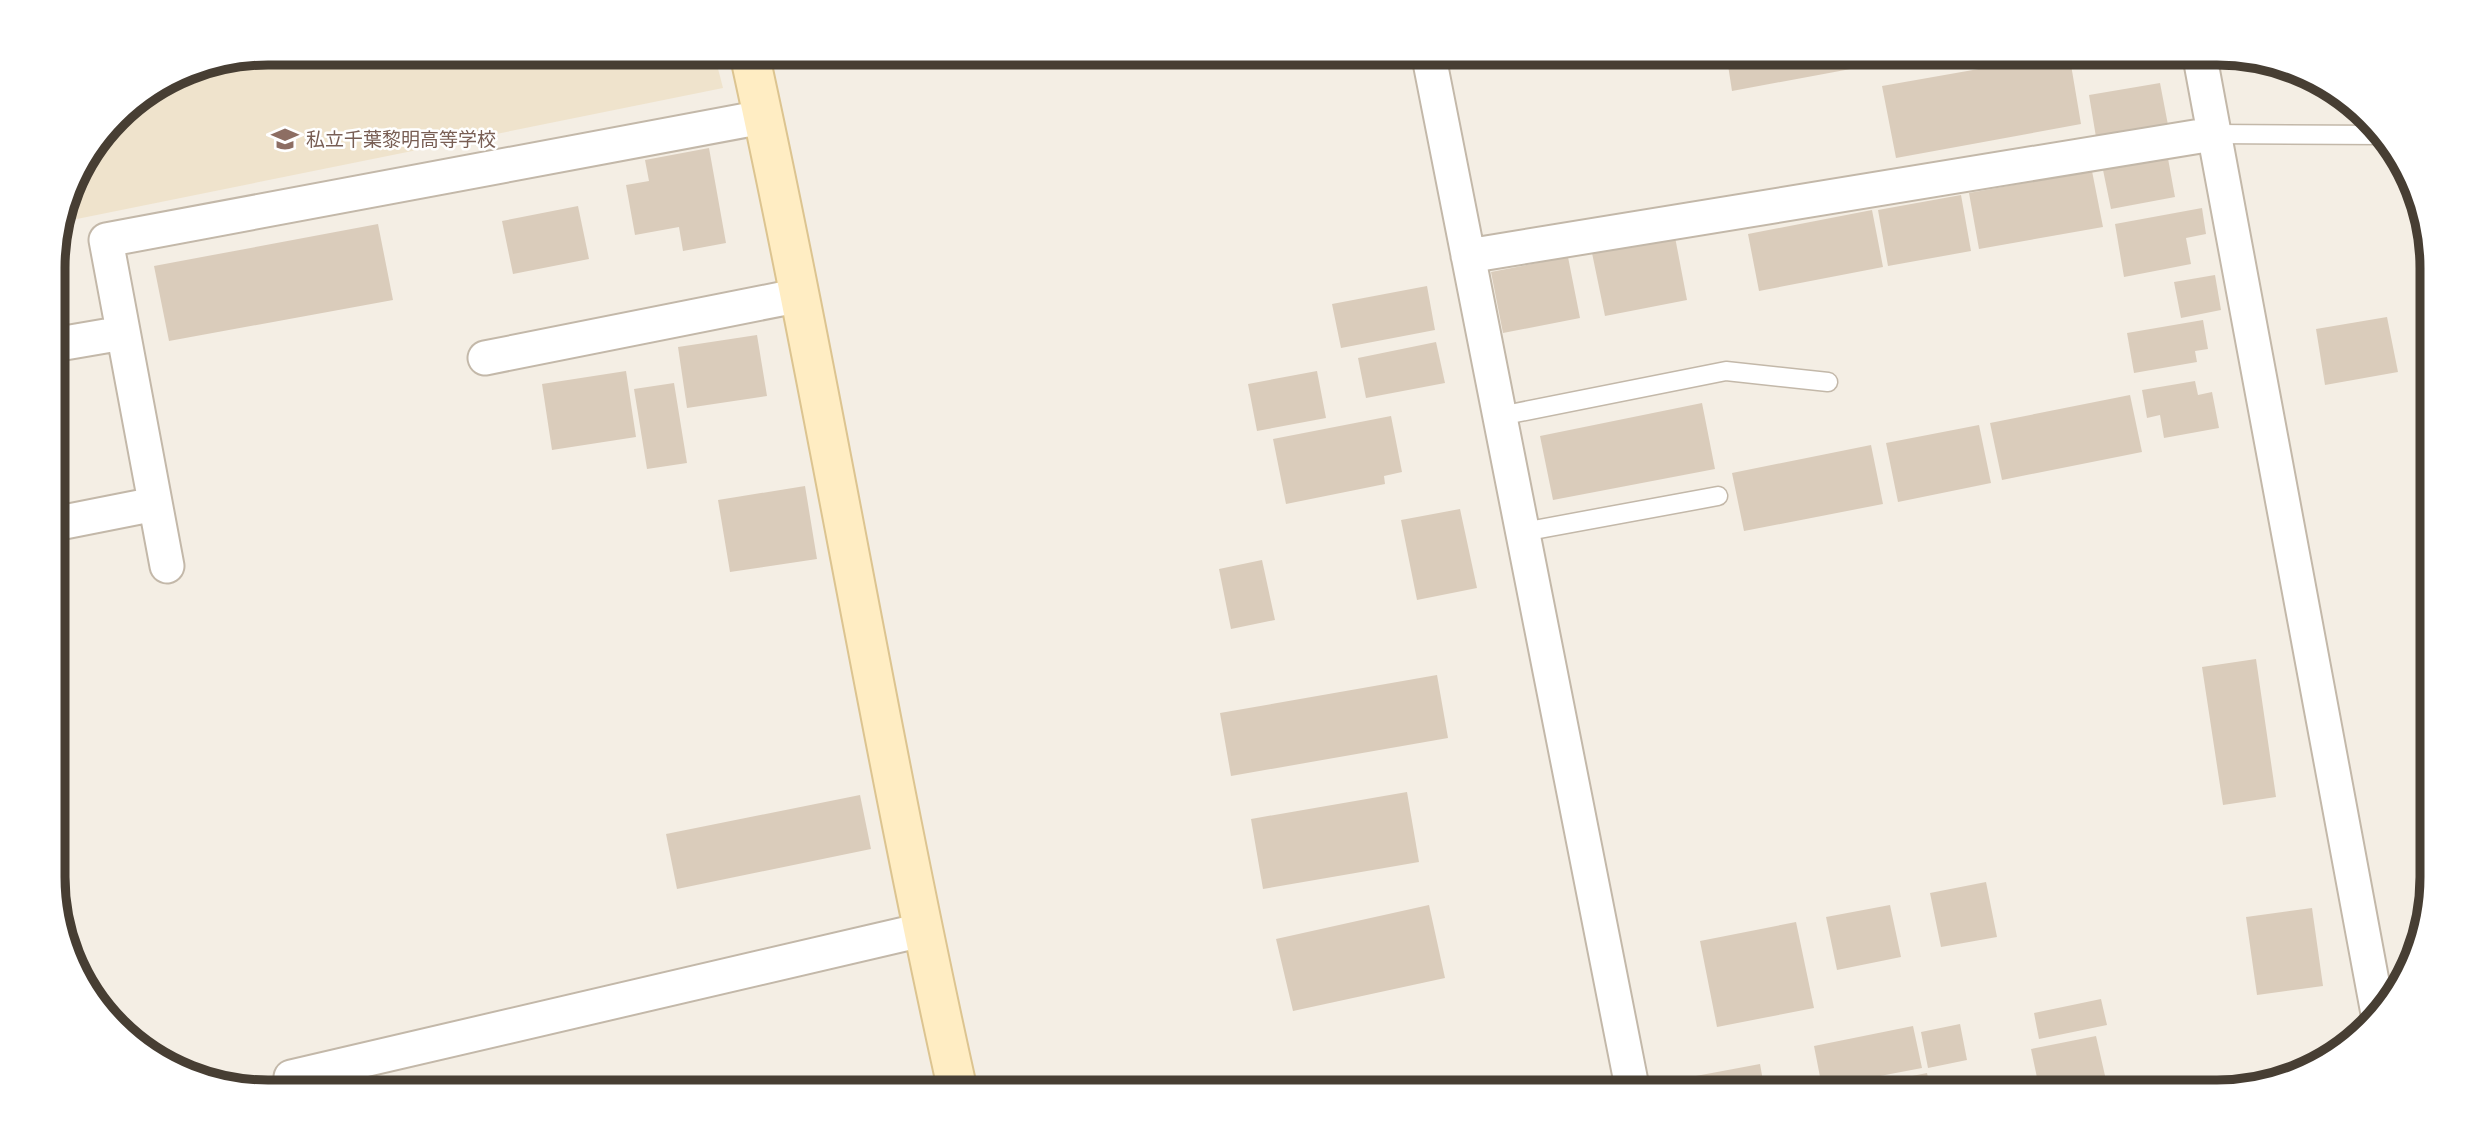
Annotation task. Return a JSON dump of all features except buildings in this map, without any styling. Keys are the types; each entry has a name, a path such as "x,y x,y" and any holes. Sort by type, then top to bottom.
{"street":[{"path":"752,65 801,295 922,930 955,1080"},
{"path":"1431,65 1631,1080"},
{"path":"2201,65 2376,1003"},
{"path":"167,566 106,240 763,117"},
{"path":"1468,256 2213,134"},
{"path":"485,358 801,295"},
{"path":"65,343 123,333"},
{"path":"65,522 155,504"},
{"path":"290,1077 922,930"}],"lane":[{"path":"2213,134 2370,135"},
{"path":"1500,416 1726,371 1828,382"},
{"path":"1523,532 1718,496"}],"shaded area":[{"name":"私立千葉黎明高等学校","path":"717,65 723,88 71,220 80,190 99,155 134,115 166,92 190,80 241,66"}],"place":[{"name":"私立千葉黎明高等学校","path":"285,139"}]}
